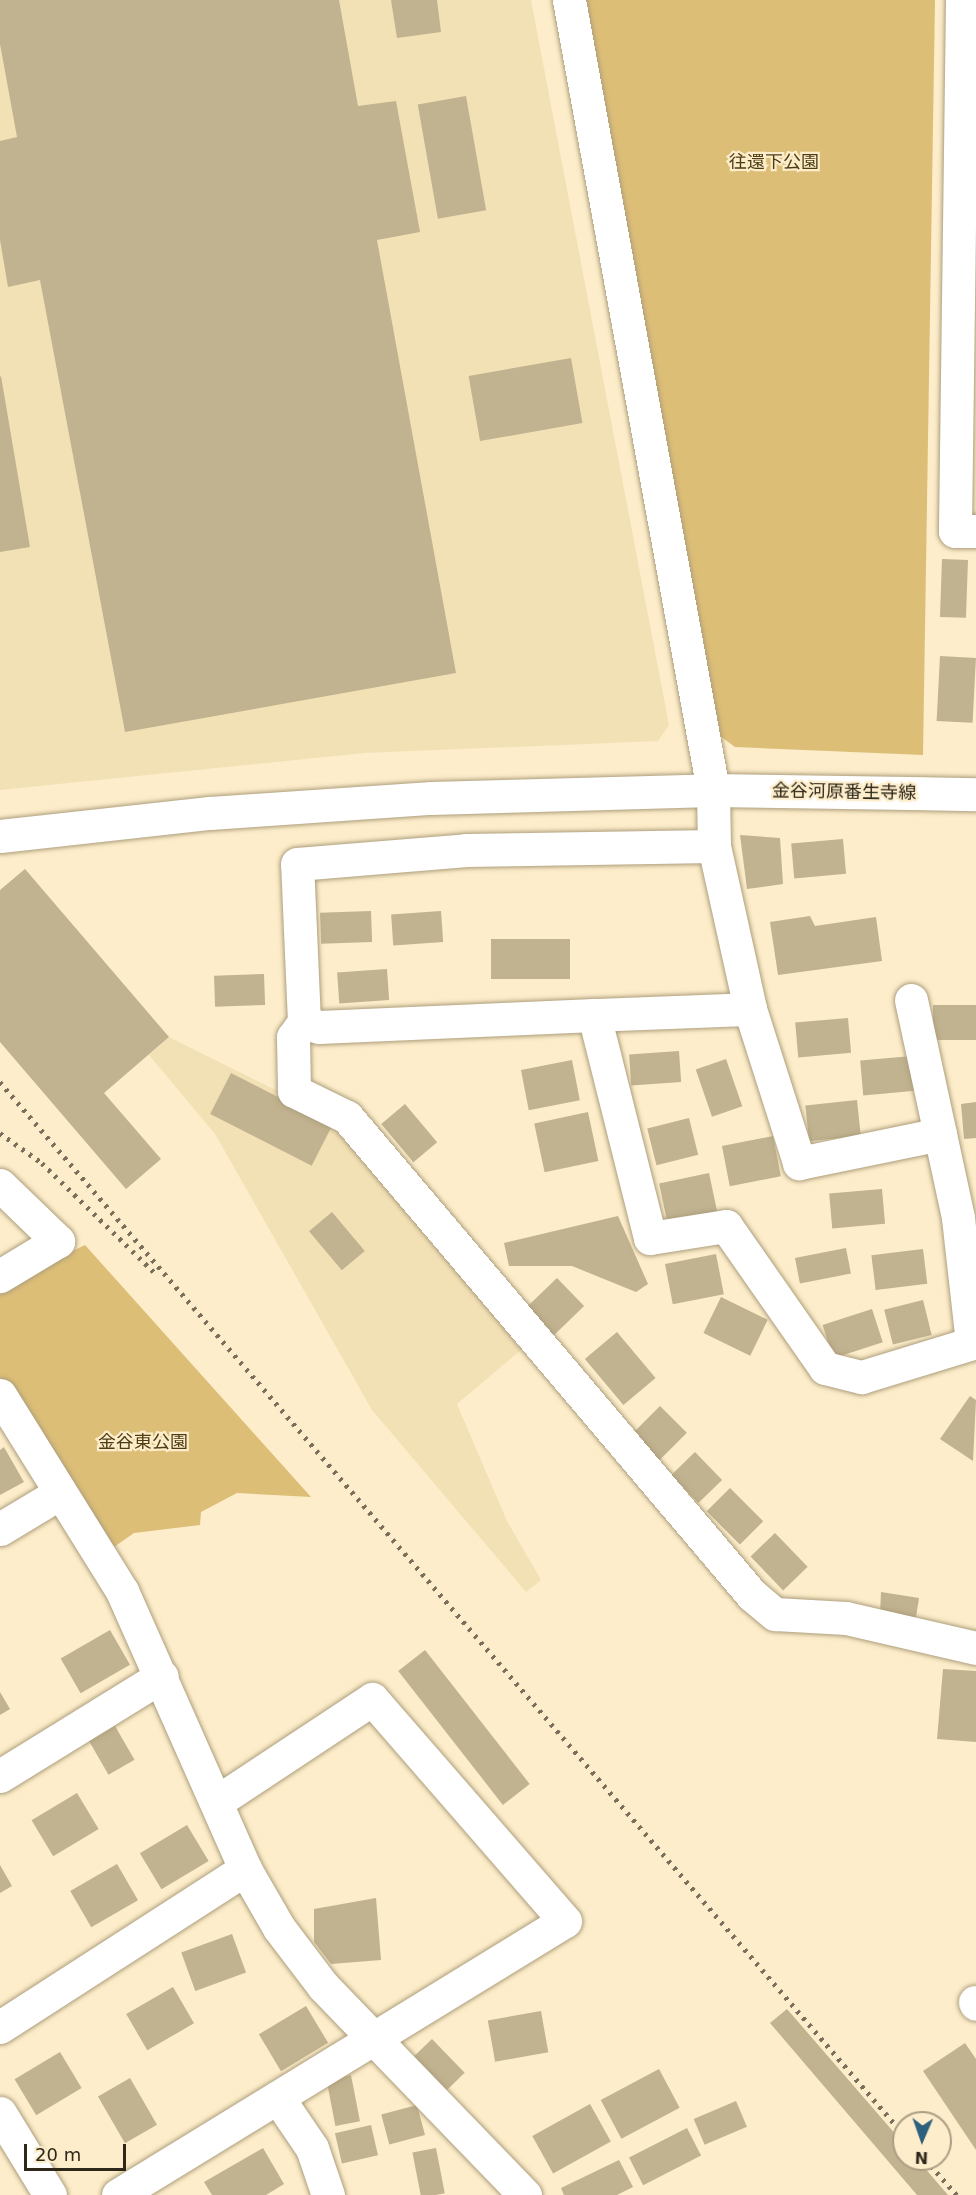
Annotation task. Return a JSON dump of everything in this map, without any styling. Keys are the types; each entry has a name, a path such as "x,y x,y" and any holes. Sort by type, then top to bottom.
{"street":[{"path":"569,0 713,790 714,846 750,1009 799,1163 940,1134"},
{"path":"962,0 968,106 967,321 955,531 976,531"},
{"name":"金谷河原番生寺線","path":"0,836 322,804 713,790 976,794"},
{"path":"714,846 466,850 297,864 304,1022 293,1037 294,1091 347,1117 752,1595 775,1614 846,1618 976,1648"},
{"path":"594,1015 650,1238 726,1226 825,1368 862,1377 974,1342 958,1218 911,1000"},
{"path":"304,1022 319,1027 750,1009"},
{"path":"0,1185 58,1241 0,1276"},
{"path":"0,1395 122,1591 218,1801 245,1869 279,1928 317,1977 525,2195"},
{"path":"0,1529 60,1493"},
{"path":"0,1776 162,1676"},
{"path":"118,2195 565,1922 372,1699 218,1801"},
{"path":"0,2026 245,1869"},
{"path":"278,2098 312,2148 328,2195"},
{"path":"0,2113 51,2195"}],"shaded area":[{"path":"0,0 531,0 669,725 658,741 365,753 0,790"},
{"path":"169,1037 344,1124 527,1345 457,1404 507,1521 541,1580 526,1592 372,1410 215,1134 149,1055"}],"green space":[{"name":"往還下公園","path":"583,0 935,0 923,755 735,747 716,733"},
{"name":"金谷東公園","path":"85,1245 311,1497 237,1493 201,1512 200,1525 134,1533 107,1552 0,1378 0,1286"}],"building":[{"path":"0,0 339,0 358,106 396,101 420,232 377,240 456,673 125,732 40,280 8,287 0,240 0,141 17,137 0,44"},
{"path":"391,0 437,0 441,32 397,38"},
{"path":"466,96 486,210 438,219 418,105"},
{"path":"571,358 582,423 480,441 469,376"},
{"path":"0,377 30,547 0,552"},
{"path":"942,559 968,560 966,618 940,617"},
{"path":"940,656 976,658 973,723 937,721"},
{"path":"740,835 780,838 783,884 747,889"},
{"path":"843,839 846,874 794,878 791,844"},
{"path":"25,869 169,1037 104,1093 161,1159 126,1189 0,1042 0,890"},
{"path":"371,911 372,942 321,944 320,913"},
{"path":"441,911 443,942 393,945 391,914"},
{"path":"810,916 815,926 876,917 882,961 778,975 770,922"},
{"path":"491,939 570,939 570,979 491,979"},
{"path":"387,969 389,1000 339,1003 337,972"},
{"path":"264,974 265,1005 215,1007 214,976"},
{"path":"933,1005 976,1005 976,1040 933,1040"},
{"path":"848,1018 851,1053 798,1057 795,1023"},
{"path":"679,1051 681,1082 631,1085 629,1054"},
{"path":"912,1056 915,1091 863,1095 860,1061"},
{"path":"726,1059 742,1106 712,1117 696,1069"},
{"path":"572,1060 580,1100 529,1110 521,1070"},
{"path":"231,1073 333,1125 312,1166 210,1114"},
{"path":"857,1100 861,1136 809,1141 805,1105"},
{"path":"976,1102 976,1138 964,1139 961,1104"},
{"path":"405,1104 437,1142 413,1162 381,1124"},
{"path":"588,1112 598,1161 545,1172 534,1123"},
{"path":"689,1118 698,1155 656,1165 647,1128"},
{"path":"773,1136 781,1176 730,1186 722,1146"},
{"path":"709,1173 717,1212 667,1223 659,1184"},
{"path":"882,1189 885,1224 832,1228 829,1194"},
{"path":"332,1212 365,1251 342,1270 309,1231"},
{"path":"618,1216 648,1284 636,1292 572,1266 509,1266 504,1243"},
{"path":"846,1248 851,1274 800,1283 795,1258"},
{"path":"923,1249 927,1284 876,1290 871,1255"},
{"path":"716,1254 724,1294 673,1304 665,1264"},
{"path":"557,1278 584,1306 553,1336 526,1308"},
{"path":"721,1297 768,1320 750,1356 703,1333"},
{"path":"923,1300 932,1335 893,1345 884,1310"},
{"path":"872,1309 883,1342 833,1358 823,1325"},
{"path":"617,1332 656,1378 623,1405 585,1359"},
{"path":"970,1396 976,1400 973,1461 940,1439"},
{"path":"660,1406 687,1433 657,1463 630,1436"},
{"path":"4,1447 24,1482 0,1495 0,1450"},
{"path":"695,1452 722,1480 698,1503 671,1475"},
{"path":"730,1488 763,1521 740,1545 707,1511"},
{"path":"775,1533 808,1567 783,1590 751,1557"},
{"path":"881,1592 919,1598 915,1624 880,1616"},
{"path":"110,1630 130,1665 81,1693 61,1658"},
{"path":"425,1650 530,1784 503,1805 398,1671"},
{"path":"943,1669 976,1671 976,1742 937,1739"},
{"path":"0,1692 10,1709 0,1715"},
{"path":"115,1726 134,1760 109,1775 89,1741"},
{"path":"77,1793 99,1829 53,1856 32,1820"},
{"path":"187,1825 209,1861 161,1889 140,1853"},
{"path":"117,1864 138,1900 91,1927 70,1891"},
{"path":"0,1865 12,1886 0,1893"},
{"path":"376,1898 381,1960 331,1964 314,1942 314,1909"},
{"path":"232,1934 246,1973 195,1991 181,1952"},
{"path":"173,1987 194,2023 147,2050 126,2014"},
{"path":"306,2006 328,2043 281,2071 259,2034"},
{"path":"787,2009 892,2130 892,2166 770,2023"},
{"path":"541,2011 548,2052 495,2062 488,2020"},
{"path":"432,2039 465,2073 447,2090 414,2056"},
{"path":"965,2043 976,2059 976,2150 952,2111 923,2071"},
{"path":"60,2052 82,2088 36,2115 15,2079"},
{"path":"659,2069 680,2108 621,2139 601,2100"},
{"path":"351,2075 360,2121 335,2126 326,2080"},
{"path":"130,2078 157,2125 125,2143 98,2096"},
{"path":"736,2101 747,2127 705,2145 694,2119"},
{"path":"590,2104 611,2142 553,2174 532,2136"},
{"path":"417,2105 425,2135 389,2145 381,2115"},
{"path":"371,2125 378,2155 342,2164 335,2133"},
{"path":"687,2128 701,2156 643,2185 629,2158"},
{"path":"263,2148 284,2184 266,2195 212,2195 204,2182"},
{"path":"436,2148 445,2193 421,2195 412,2153"},
{"path":"619,2160 633,2187 617,2195 564,2195 561,2188"},
{"path":"896,2171 927,2171 948,2195 917,2195"}],"railway":[{"path":"0,1082 892,2121"},
{"path":"0,1133 42,1163 154,1272"},
{"path":"936,2171 957,2195"}]}
